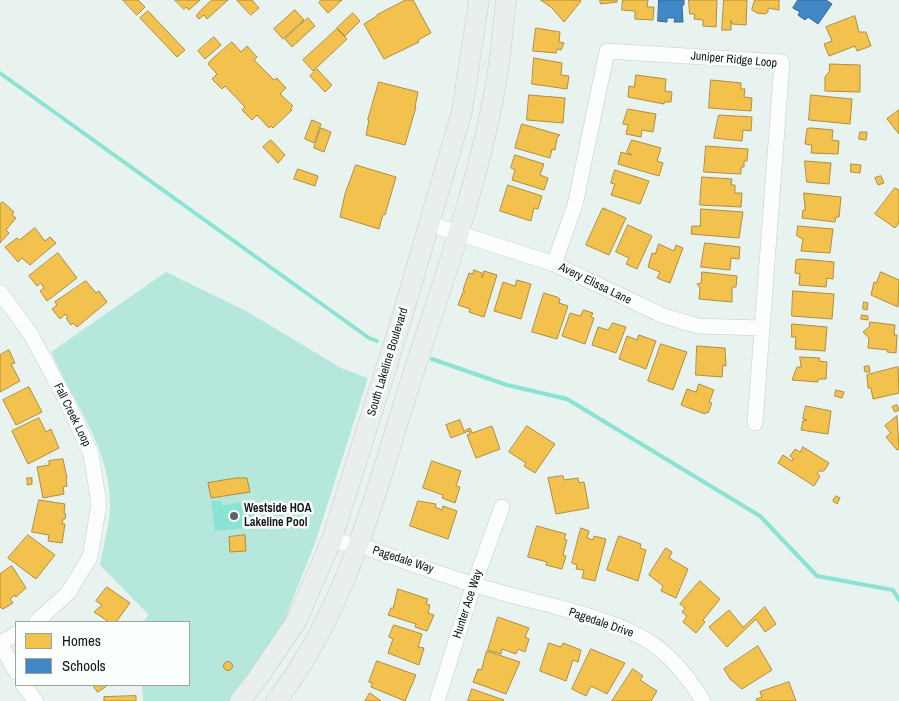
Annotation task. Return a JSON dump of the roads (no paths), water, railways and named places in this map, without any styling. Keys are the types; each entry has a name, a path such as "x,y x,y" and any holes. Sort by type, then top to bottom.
{"main road":[{"name":"South Lakeline Boulevard","path":"240,701 255,682 296,620 332,539 409,294 462,111 479,0"},
{"path":"276,701 318,637 358,545 458,234 483,144 495,92 506,0"}],"street":[{"name":"Juniper Ridge Loop","path":"554,264 575,205 607,51 782,62 755,423"},
{"name":"Avery Elissa Lane","path":"430,224 554,264 664,316 698,326 762,328"},
{"name":"Fall Creek Loop","path":"0,292 30,333 65,398 91,454 99,504 90,557 68,593 37,621"},
{"name":"Hunter Ace Way","path":"437,701 474,584 502,507"},
{"name":"Pagedale Way","path":"332,539 357,547 358,545 474,584"},
{"name":"Pagedale Drive","path":"474,584 608,623 637,634 657,647 673,662 703,701"},
{"path":"15,635 0,643 15,670"},
{"path":"24,686 36,701"}],"waterway":[{"path":"0,73 369,338 377,341"},
{"path":"432,359 507,385 567,399 760,516 817,576 893,590 899,600"}],"place":[{"name":"Westside HOA Lakeline Pool","path":"234,516"}]}
